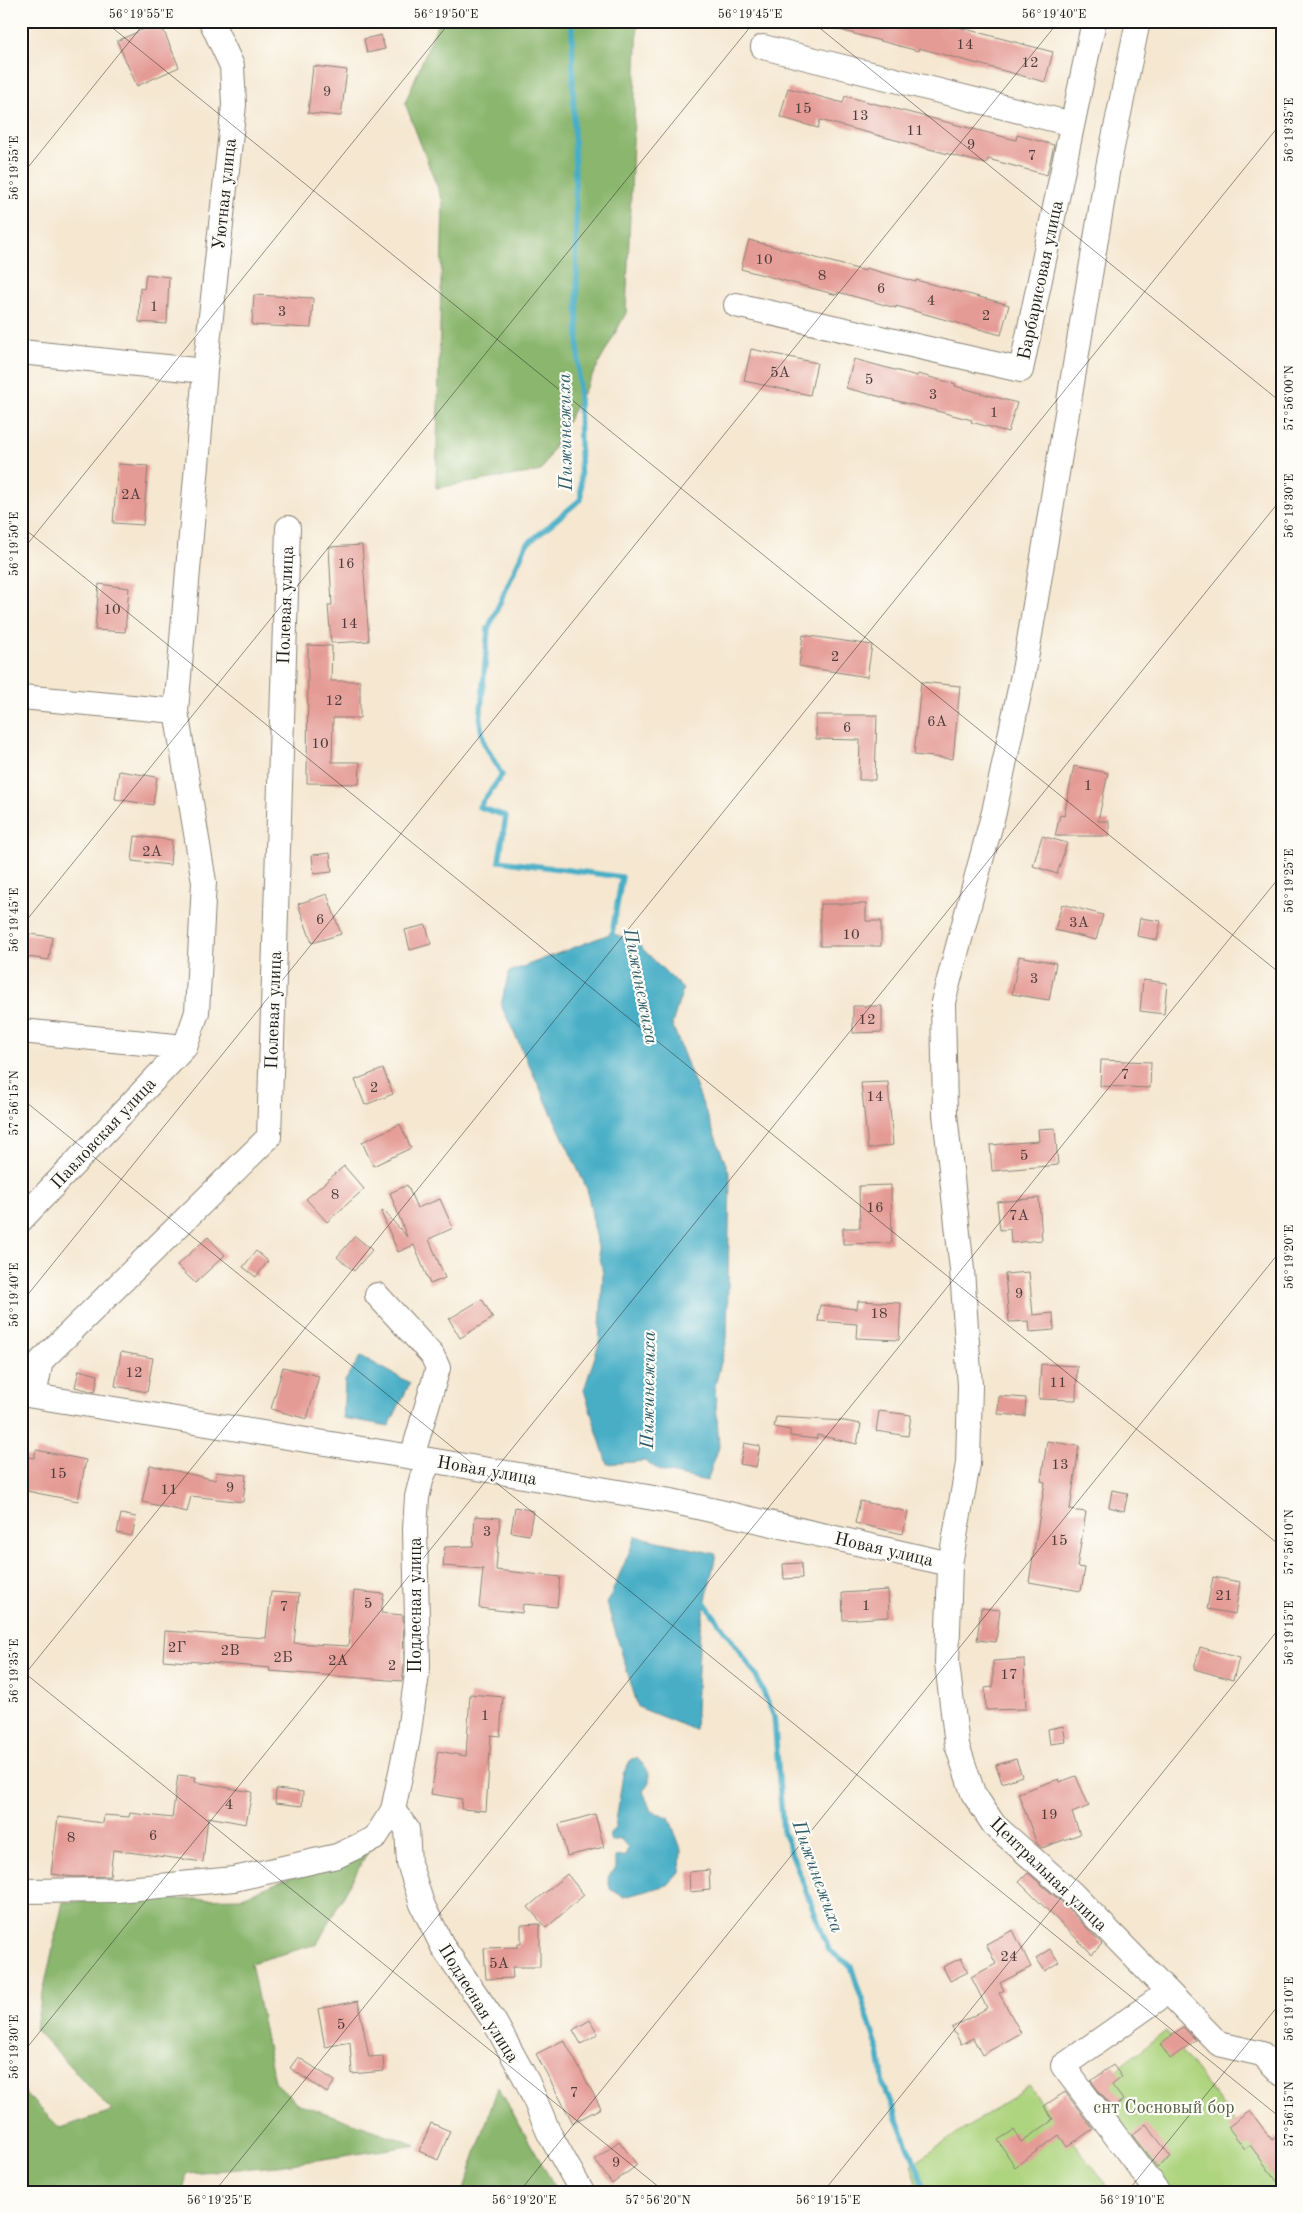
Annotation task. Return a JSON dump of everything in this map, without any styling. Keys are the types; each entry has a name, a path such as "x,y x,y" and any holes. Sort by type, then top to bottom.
{"street":[{"name":"Уютная улица","path":"185,1047 197,1012 204,882 176,711 205,371 234,105 232,66 211,21"},
{"name":"Барбарисовая улица","path":"736,305 1021,370 1094,21"},
{"name":"Центральная улица","path":"1138,21 1108,167 1025,665 994,812 943,1002 945,1114 962,1270 970,1386 968,1464 950,1564 947,1663 957,1746 973,1793 994,1826 1072,1893 1219,2044 1262,2054 1282,2074"},
{"path":"763,47 1072,124"},
{"path":"21,352 205,371"},
{"name":"Полевая улица","path":"28,1395 41,1361 269,1137 288,528"},
{"path":"21,697 176,711"},
{"path":"21,1031 185,1047"},
{"name":"Павловская улица","path":"21,1220 185,1047"},
{"name":"Подлесная улица","path":"21,1892 117,1890 234,1879 337,1856 375,1838 393,1810 408,1738 418,1667 415,1529 417,1497 422,1477 421,1458 438,1368 432,1355 376,1295"},
{"name":"Новая улица","path":"28,1395 421,1458 671,1501 950,1564"},
{"name":"Подлесная улица","path":"393,1810 407,1829 409,1863 422,1904 443,1947 494,2021 527,2081 549,2134 582,2192"},
{"path":"1158,2192 1063,2066 1158,1999 1164,1989"}],"green space":[{"path":"439,21 638,21 626,313 541,471 436,488 443,202 405,103"},
{"path":"372,1844 317,1944 251,1963 274,2081 297,2103 416,2145 277,2166 187,2173 183,2192 21,2192 21,2089 60,2128 112,2111 35,2029 63,1902 240,1898"},
{"name":"снт Сосновый бор","path":"1166,2031 1282,2184 1282,2192 1168,2192 1091,2089"},
{"name":"снт Сосновый бор","path":"1029,2086 1112,2192 920,2192 911,2165"},
{"path":"498,2087 558,2192 463,2192"}],"water":[{"path":"612,933 637,943 683,989 672,1024 730,1175 727,1339 715,1386 719,1447 707,1481 660,1471 646,1461 607,1464 584,1390 599,1344 603,1274 587,1189 501,1005 509,972"},
{"path":"361,1356 410,1383 389,1426 343,1418 345,1381"},
{"path":"636,1536 716,1554 700,1628 695,1730 638,1707 607,1604"},
{"path":"637,1758 649,1774 649,1782 643,1791 651,1811 669,1817 681,1849 680,1872 668,1885 624,1897 610,1889 608,1877 616,1868 616,1857 625,1856 628,1848 621,1839 611,1841 610,1835 615,1828 623,1774 631,1759"}],"building":[{"path":"826,21 926,21 950,27 950,25 1053,52 1045,82 919,48 918,51 825,26"},
{"path":"160,22 179,67 137,86 117,41"},
{"path":"381,35 385,49 367,53 364,39"},
{"path":"313,66 347,70 341,116 308,113"},
{"path":"788,88 843,103 845,96 1016,140 1017,135 1054,145 1047,175 988,159 986,164 820,120 818,128 780,117"},
{"path":"749,240 865,271 866,268 1009,305 1001,335 896,306 896,308 838,292 837,295 741,269"},
{"path":"146,274 169,277 167,324 139,322 140,288 144,289"},
{"path":"254,295 313,298 311,328 252,325"},
{"path":"751,349 817,363 810,395 744,381"},
{"path":"854,359 917,376 918,374 956,384 955,386 1017,403 1008,432 971,422 972,420 846,388"},
{"path":"118,464 148,466 143,525 113,523"},
{"path":"362,545 369,641 331,643 328,605 332,605 329,547"},
{"path":"99,584 129,588 125,632 95,630"},
{"path":"803,635 872,645 867,677 799,666"},
{"path":"308,645 332,646 331,681 360,681 360,718 333,718 332,762 360,762 359,784 307,783"},
{"path":"921,682 960,686 953,759 914,755"},
{"path":"816,715 877,715 875,780 859,780 860,740 816,739"},
{"path":"1074,766 1108,773 1098,821 1109,821 1109,836 1055,836 1060,815 1064,816"},
{"path":"119,771 157,777 153,805 115,799"},
{"path":"135,836 172,840 170,865 132,861"},
{"path":"1042,836 1067,843 1057,874 1033,866"},
{"path":"330,853 332,872 314,874 312,855"},
{"path":"327,894 341,934 312,943 298,904"},
{"path":"820,904 866,904 866,921 881,921 881,946 820,946"},
{"path":"1062,904 1103,915 1096,940 1055,930"},
{"path":"1140,918 1161,921 1157,940 1137,936"},
{"path":"426,925 431,944 410,950 405,930"},
{"path":"21,933 52,937 49,960 21,956"},
{"path":"1019,956 1056,963 1049,1000 1012,994"},
{"path":"1143,980 1167,983 1164,1014 1140,1011"},
{"path":"853,1006 882,1006 882,1032 853,1033"},
{"path":"1101,1060 1151,1062 1150,1088 1100,1086"},
{"path":"383,1069 393,1094 365,1105 355,1080"},
{"path":"888,1082 893,1145 868,1149 861,1083"},
{"path":"400,1124 411,1148 373,1166 362,1142"},
{"path":"1055,1128 1058,1165 992,1171 990,1145 1039,1141 1038,1129"},
{"path":"344,1166 364,1189 327,1222 306,1199"},
{"path":"407,1185 417,1208 440,1199 453,1228 429,1239 445,1278 430,1284 414,1245 398,1252 381,1212 384,1211 407,1237 390,1193"},
{"path":"891,1185 892,1243 843,1244 843,1228 860,1228 859,1186"},
{"path":"1039,1198 1042,1240 1011,1243 1010,1229 1000,1230 997,1202"},
{"path":"355,1236 372,1250 354,1271 337,1257"},
{"path":"208,1237 225,1255 195,1283 177,1265"},
{"path":"256,1251 268,1261 256,1277 243,1267"},
{"path":"1029,1272 1033,1315 1053,1313 1054,1330 1030,1332 1029,1321 1009,1322 1005,1274"},
{"path":"482,1299 493,1318 460,1338 449,1319"},
{"path":"858,1301 901,1303 899,1340 856,1338 857,1324 818,1321 820,1305 857,1309"},
{"path":"121,1352 153,1358 147,1392 115,1386"},
{"path":"1041,1364 1077,1366 1076,1400 1039,1399"},
{"path":"283,1367 319,1376 307,1419 271,1409"},
{"path":"79,1370 98,1375 95,1392 75,1387"},
{"path":"999,1396 1026,1398 1025,1416 998,1414"},
{"path":"879,1411 911,1415 908,1436 876,1431"},
{"path":"776,1417 844,1421 861,1424 857,1444 817,1435 817,1439 790,1436 790,1430 774,1427"},
{"path":"1047,1441 1079,1446 1070,1510 1086,1512 1077,1567 1085,1568 1081,1591 1029,1582 1045,1482 1041,1481"},
{"path":"744,1443 760,1446 756,1467 740,1464"},
{"path":"36,1450 86,1460 78,1501 21,1490 21,1456 34,1458"},
{"path":"150,1465 216,1480 217,1472 246,1475 243,1502 191,1496 187,1512 142,1502"},
{"path":"1112,1490 1128,1493 1124,1511 1109,1507"},
{"path":"860,1501 908,1512 903,1534 855,1523"},
{"path":"515,1507 533,1511 529,1535 511,1532"},
{"path":"121,1514 136,1517 132,1536 117,1533"},
{"path":"475,1516 500,1518 496,1570 560,1577 557,1607 523,1604 522,1613 479,1608 483,1569 443,1566 445,1547 473,1546"},
{"path":"801,1563 802,1578 784,1579 783,1564"},
{"path":"1213,1577 1240,1582 1235,1614 1207,1609"},
{"path":"888,1590 889,1617 843,1620 842,1593"},
{"path":"354,1591 384,1594 381,1613 403,1615 404,1666 402,1681 269,1671 270,1668 163,1660 165,1631 266,1638 271,1592 299,1594 294,1643 348,1646"},
{"path":"981,1608 1000,1610 996,1642 977,1640"},
{"path":"1200,1647 1239,1658 1233,1680 1194,1669"},
{"path":"1024,1659 1026,1709 986,1710 985,1688 993,1687 993,1661"},
{"path":"470,1694 503,1697 500,1736 491,1735 486,1811 461,1809 462,1799 431,1794 438,1751 466,1756"},
{"path":"1063,1726 1066,1742 1050,1744 1048,1729"},
{"path":"1016,1759 1022,1776 1002,1783 996,1765"},
{"path":"178,1775 196,1777 195,1782 252,1792 246,1824 208,1817 203,1862 113,1850 110,1876 74,1877 51,1874 58,1817 103,1823 104,1815 129,1817 130,1813 172,1818"},
{"path":"1076,1776 1089,1806 1072,1813 1080,1834 1042,1848 1037,1844 1018,1793 1059,1779 1060,1782"},
{"path":"276,1789 303,1792 302,1806 275,1803"},
{"path":"595,1814 604,1847 567,1856 559,1824"},
{"path":"709,1870 710,1890 690,1892 689,1872"},
{"path":"1028,1873 1063,1903 1102,1944 1092,1954 1019,1882"},
{"path":"567,1874 584,1895 546,1928 528,1907"},
{"path":"540,1924 540,1967 512,1967 513,1978 486,1979 484,1948 518,1947 518,1944 521,1944 521,1925"},
{"path":"1013,1930 1031,1967 1000,1983 1004,1990 999,1993 1021,2033 982,2055 973,2038 961,2044 952,2028 987,2008 971,1977 996,1964 986,1944"},
{"path":"1050,1949 1059,1962 1045,1971 1036,1958"},
{"path":"961,1958 968,1972 950,1981 943,1967"},
{"path":"358,2001 369,2057 383,2056 384,2071 352,2074 350,2042 325,2047 318,2009"},
{"path":"590,2020 598,2034 581,2044 573,2030"},
{"path":"1183,2027 1196,2040 1170,2059 1160,2044"},
{"path":"564,2040 601,2108 573,2123 536,2054"},
{"path":"298,2057 335,2081 327,2093 290,2068"},
{"path":"1113,2065 1122,2077 1112,2085 1123,2100 1112,2108 1091,2081"},
{"path":"1065,2092 1093,2129 1067,2147 1059,2135 1015,2167 998,2140 1014,2130 1021,2142 1053,2120 1044,2106"},
{"path":"1250,2111 1272,2140 1276,2137 1282,2146 1282,2188 1250,2145 1245,2149 1228,2127"},
{"path":"431,2123 450,2131 438,2160 419,2151"},
{"path":"1146,2124 1171,2157 1157,2167 1132,2135"},
{"path":"619,2141 637,2165 612,2184 595,2160"}],"waterway":[{"name":"Пижинежиха","path":"572,21 581,499 526,545 488,629 480,722 484,743 502,775 479,807 506,816 499,861 622,877 612,933 613,940"},
{"name":"Пижинежиха","path":"702,1599 755,1673 774,1716 783,1831 829,1950 851,1966 879,2052 884,2086 927,2192"}]}
